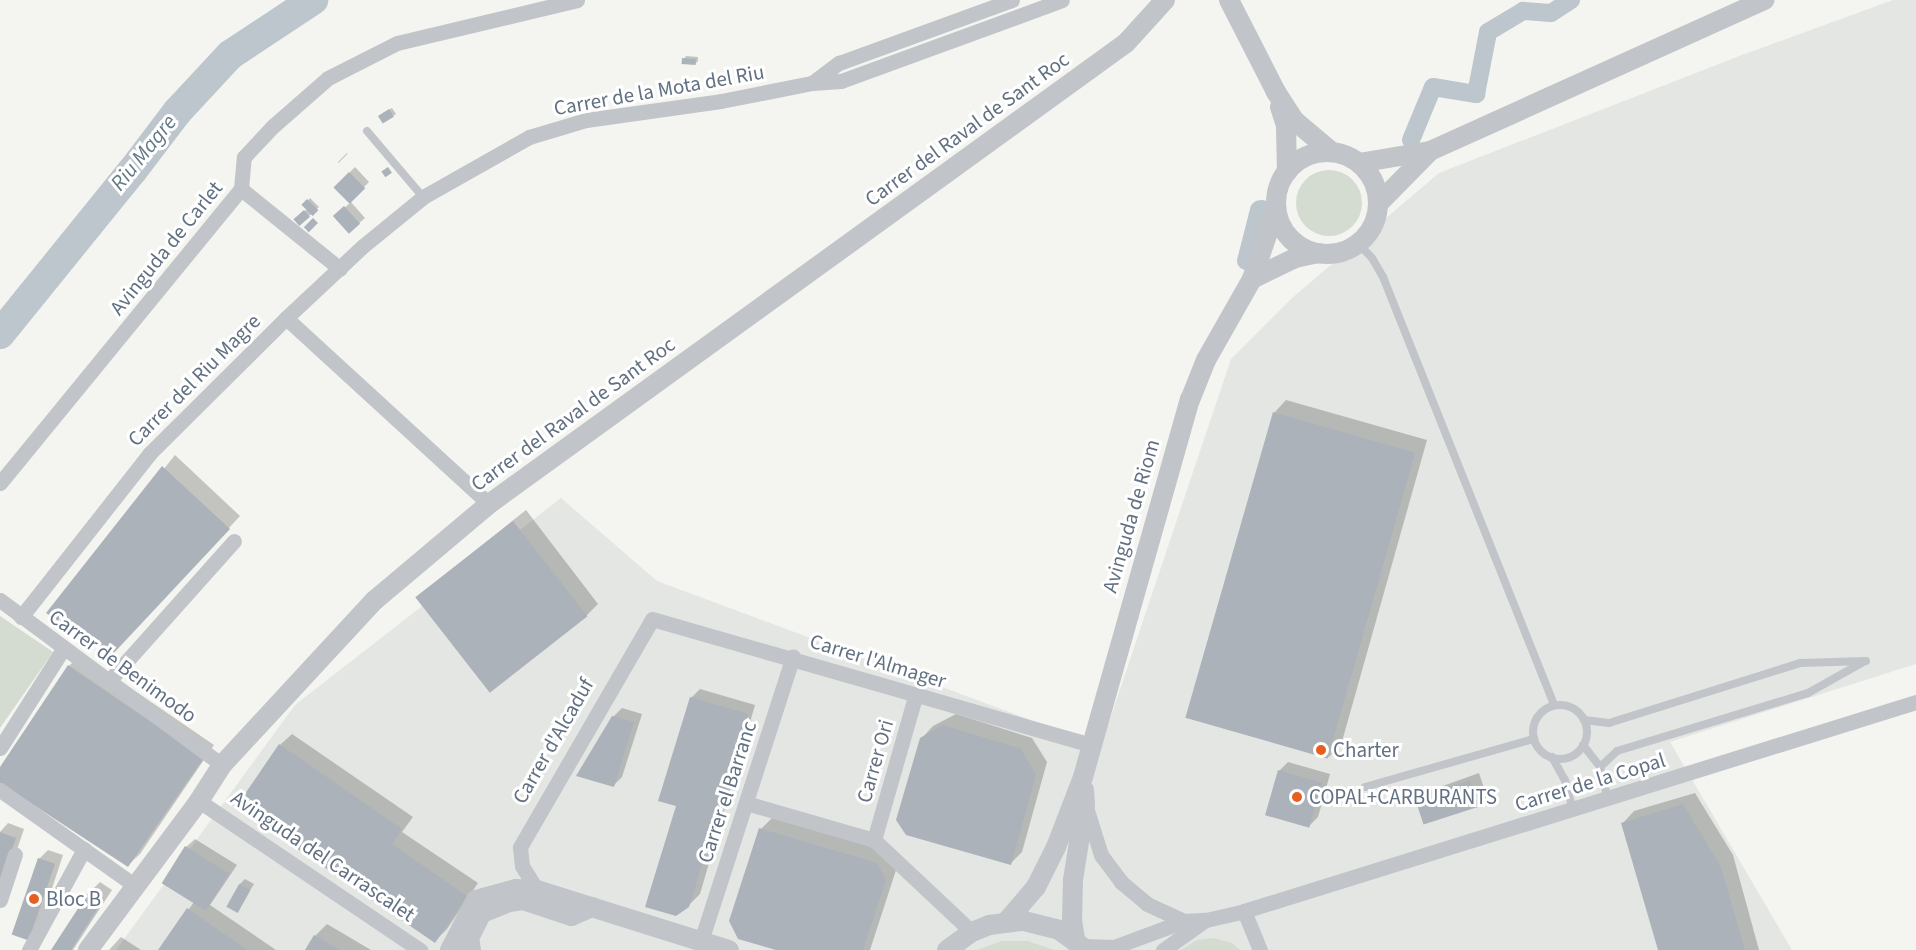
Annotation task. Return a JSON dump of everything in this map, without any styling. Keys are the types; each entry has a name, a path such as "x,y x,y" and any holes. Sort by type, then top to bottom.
{"street":[{"name":"Avinguda de Carlet","path":"0,483 241,189 244,157 272,127 328,78 397,43 577,0"},
{"name":"Carrer de la Mota del Riu","path":"812,83 839,63 1012,0"},
{"name":"Carrer de la Mota del Riu","path":"423,197 530,136 586,120 721,101 812,83 841,81 1062,0"},
{"name":"Carrer del Raval de Sant Roc","path":"88,950 134,885 199,801 222,765 375,600 489,504 1126,43 1165,0"},
{"path":"1229,0 1276,92 1295,121 1332,152"},
{"path":"1359,163 1430,152 1764,0"},
{"path":"1276,92 1286,126 1287,172"},
{"path":"1252,279 1295,258 1318,253 1339,252 1358,243 1375,219 1378,204 1376,189 1369,175 1359,163 1347,156 1332,152 1315,153 1299,160 1287,172 1276,196 1276,209 1281,225 1290,238 1302,248 1318,253"},
{"path":"1378,204 1430,152"},
{"path":"241,189 340,268"},
{"name":"Carrer del Riu Magre","path":"21,616 150,453 286,318 423,197"},
{"name":"Avinguda de Riom","path":"1006,922 1036,887 1047,868 1083,777 1190,400 1206,360 1252,279 1276,209"},
{"path":"286,318 489,504"},
{"path":"108,682 234,541"},
{"name":"Carrer de Benimodo","path":"0,600 222,765"},
{"name":"Carrer l'Almager","path":"652,619 792,657 1092,745"},
{"name":"Carrer d'Alcaduf","path":"537,890 522,866 520,847 652,619"},
{"path":"0,748 63,649"},
{"name":"Carrer el Barranc","path":"701,941 792,657"},
{"name":"Carrer Ori","path":"874,840 916,694"},
{"name":"Carrer de la Copal","path":"1082,945 1114,947 1184,921 1206,920 1244,910 1916,702"},
{"name":"Avinguda de Riom","path":"1082,945 1072,921 1073,880 1085,804 1083,777"},
{"path":"0,790 134,885"},
{"name":"Avinguda del Carrascalet","path":"199,801 420,950"},
{"path":"746,803 874,840 972,932"},
{"name":"Carrer de la Copal","path":"1085,804 1101,855 1121,882 1147,904 1184,921"},
{"path":"29,950 84,849"},
{"path":"0,900 15,854"},
{"path":"450,950 476,900 516,889 537,890 729,950"},
{"path":"471,950 469,938 482,913 509,902 523,900 571,916 592,907"},
{"path":"1244,910 1260,950"},
{"name":"Carrer de la Copal","path":"1163,950 1206,920"},
{"path":"947,950 972,932 1006,922 1042,924 1082,945"}],"lane":[{"path":"368,131 423,197"},
{"path":"1358,243 1372,258 1383,277 1554,705"},
{"path":"1584,720 1609,723 1800,663 1866,661 1808,693 1617,751 1600,767"},
{"path":"1554,705 1572,707 1584,720 1586,737 1583,745 1570,757 1552,757 1544,754 1534,739 1533,730 1539,714 1554,705"},
{"path":"1365,787 1534,739"},
{"path":"1583,745 1600,767 1608,798"},
{"path":"1552,757 1564,780 1573,809"}],"shaded area":[{"path":"1893,0 1916,0 1916,664 1670,742 1792,950 116,950 295,705 561,498 657,581 1101,746 1231,359 1292,298 1439,173 1742,55"},
{"path":"1322,170 1336,170 1348,175 1357,184 1362,203 1360,216 1353,227 1336,236 1322,236 1310,231 1301,222 1296,210 1296,196 1301,184 1310,175"},
{"path":"0,616 53,652 0,728"},
{"path":"1214,938 1232,943 1240,950 1181,950 1197,940"},
{"path":"1002,941 1028,941 1054,950 977,950"}],"building":[{"path":"682,58 696,59 696,65 682,64"},
{"path":"389,109 394,117 383,124 378,116"},
{"path":"388,167 392,173 385,177 381,171"},
{"path":"349,172 365,188 350,204 333,188"},
{"path":"307,199 318,210 313,216 301,205"},
{"path":"344,206 360,224 349,234 333,216"},
{"path":"304,210 310,217 299,226 293,219"},
{"path":"313,218 318,223 309,232 304,227"},
{"path":"1273,412 1415,453 1328,758 1185,718"},
{"path":"162,466 230,529 111,656 46,613"},
{"path":"513,521 587,616 490,693 415,597"},
{"path":"68,665 204,758 128,867 0,783 0,767"},
{"path":"690,697 748,714 689,907 676,916 645,907 676,806 658,801"},
{"path":"612,716 634,722 614,787 576,776"},
{"path":"943,725 1021,749 1036,775 1011,865 906,835 896,820 920,738"},
{"path":"279,744 402,829 392,844 467,896 435,943 236,807"},
{"path":"1278,770 1322,783 1309,828 1265,815"},
{"path":"1470,780 1479,807 1423,825 1415,798"},
{"path":"1683,804 1721,867 1745,950 1658,950 1621,823"},
{"path":"759,828 877,863 886,880 863,950 776,950 738,939 729,921"},
{"path":"0,832 16,838 0,883"},
{"path":"185,846 229,874 206,911 162,883"},
{"name":"Bloc B","path":"38,858 55,864 29,940 12,935"},
{"path":"239,884 250,890 238,913 226,907"},
{"path":"90,890 104,899 71,950 51,950"},
{"path":"187,908 247,950 158,950"},
{"path":"314,935 340,950 305,950"}],"waterway":[{"name":"Riu Magre","path":"0,334 177,112 230,55 313,0"},
{"path":"1411,140 1433,87 1476,94 1488,32 1523,11 1551,13 1571,0"},
{"path":"1246,261 1259,210 1262,209"}],"place":[{"name":"Charter","path":"1321,750"},
{"name":"COPAL+CARBURANTS","path":"1297,797"},
{"name":"Bloc B","path":"34,899"}]}
